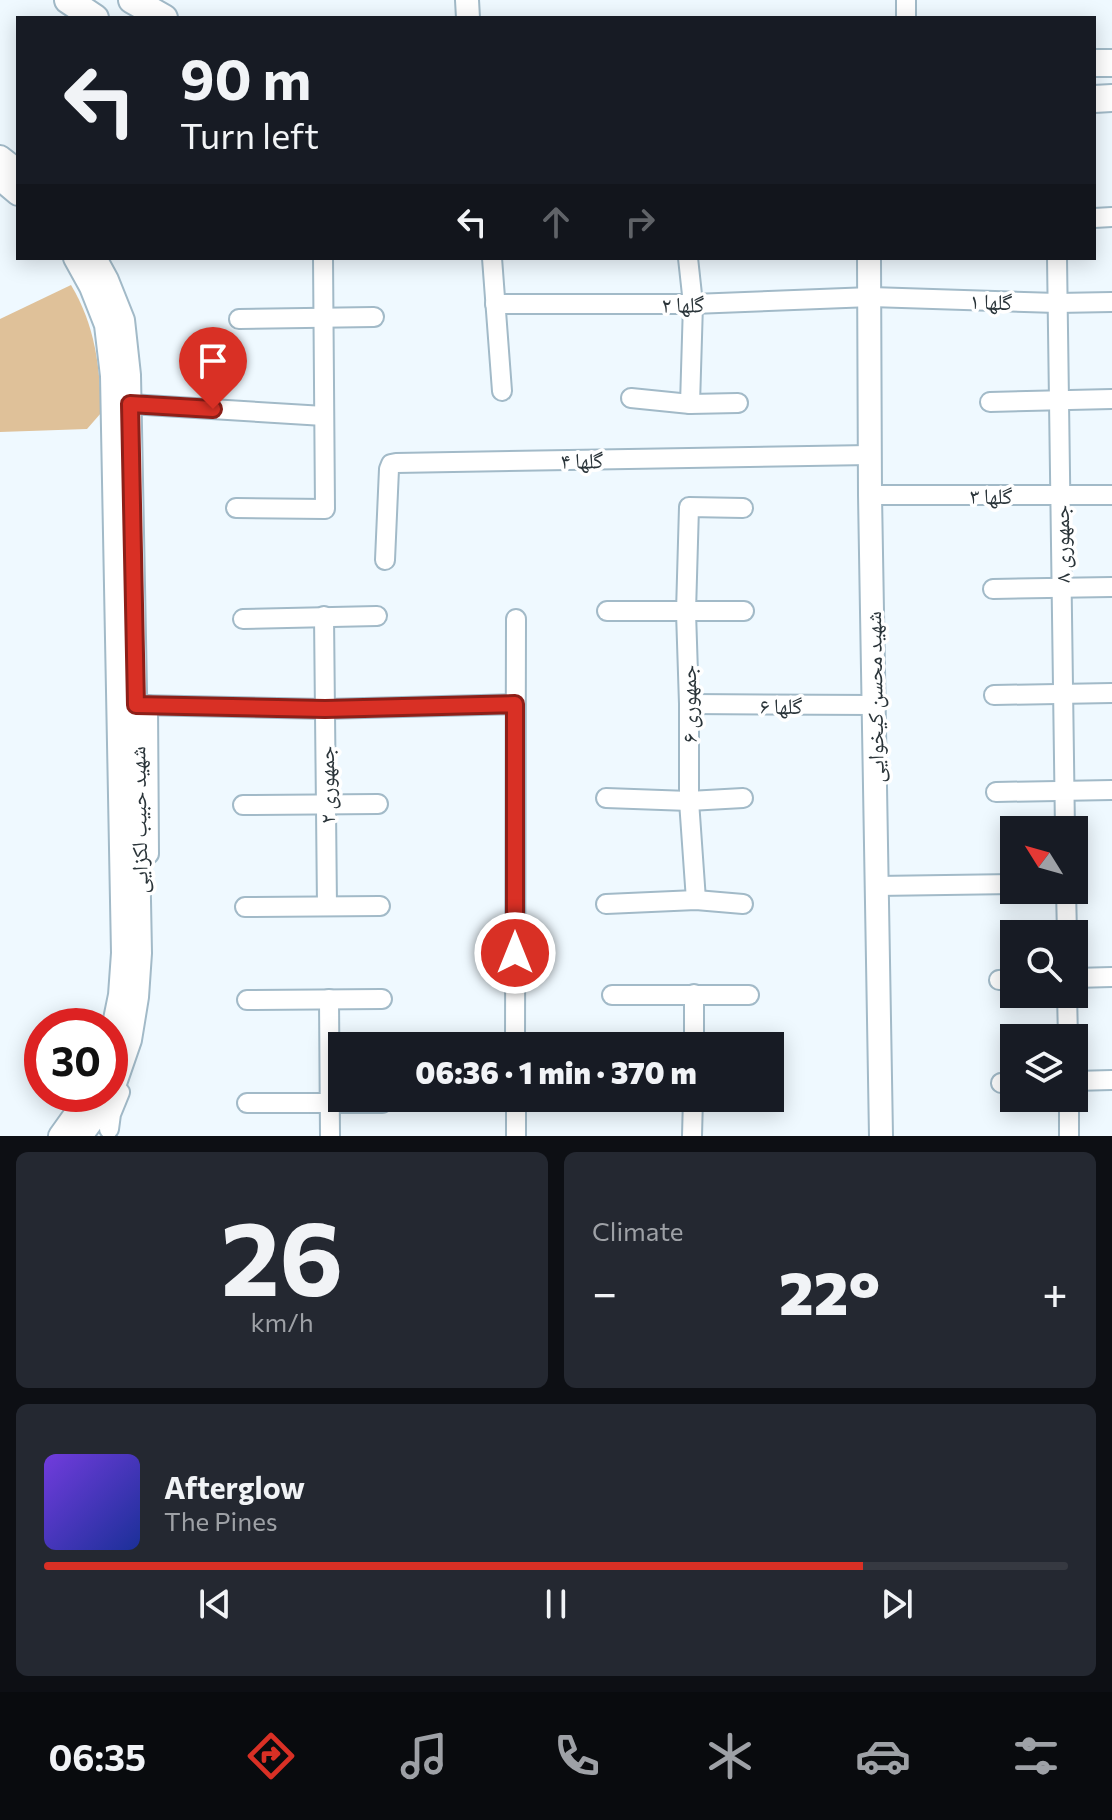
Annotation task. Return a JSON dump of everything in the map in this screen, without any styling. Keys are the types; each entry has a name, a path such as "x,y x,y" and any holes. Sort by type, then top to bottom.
{"main road":[{"path":"68,0 92,16"},
{"path":"132,0 160,16"}],"street":[{"path":"0,157 16,169"},
{"path":"0,179 16,192"},
{"name":"شهید حبیب لکزایی","path":"76,260 106,325 122,436 134,705 140,953 130,1040 111,1095 81,1136"},
{"name":"شهید حبیب لکزایی","path":"96,260 123,320 130,404 122,436"},
{"path":"236,508 325,509 323,260"},
{"path":"492,260 502,391"},
{"path":"688,260 693,304 690,404"},
{"name":"شهید محسن کیخوایی","path":"869,260 881,1136"},
{"name":"جمهوری ۸","path":"1057,260 1065,816"},
{"name":"گلها ۲","path":"495,304 693,304 871,297"},
{"name":"گلها ۱","path":"871,297 1112,302"},
{"path":"239,319 374,317"},
{"path":"631,398 690,404 738,403"},
{"path":"990,402 1112,399"},
{"path":"130,404 324,416"},
{"name":"گلها ۴","path":"385,560 391,464 870,455"},
{"name":"گلها ۳","path":"870,495 1112,495"},
{"name":"جمهوری ۶","path":"696,900 689,801 686,612 689,507 743,508"},
{"path":"993,589 1112,587"},
{"path":"607,611 744,611"},
{"name":"جمهوری ۲","path":"324,616 327,906"},
{"path":"243,619 377,616"},
{"path":"515,1032 516,619"},
{"path":"994,695 1112,693"},
{"path":"134,705 325,709 515,704"},
{"name":"گلها ۶","path":"689,704 874,705"},
{"name":"شهید حبیب لکزایی","path":"117,1008 123,953 134,705"},
{"path":"996,792 1112,790"},
{"path":"606,798 689,801 743,798"},
{"path":"243,805 378,804"},
{"path":"877,886 1000,884"},
{"path":"606,904 696,900 743,904"},
{"path":"245,907 380,906"},
{"path":"1088,978 1112,977"},
{"path":"694,994 694,1032"},
{"path":"612,995 749,995"},
{"path":"329,999 329,1032"},
{"path":"247,1000 382,999"},
{"path":"1088,1081 1112,1080"},
{"path":"247,1103 328,1103"},
{"path":"330,1112 330,1136"},
{"path":"516,1112 516,1136"},
{"path":"692,1136 693,1112"},
{"path":"1069,1112 1069,1136"},
{"name":"شهید حبیب لکزایی","path":"60,1136 98,1116"}],"shaded area":[{"path":"71,285 86,315 95,346 101,413 87,429 0,432 0,319"}],"route":[{"path":"213,409 130,404 136,705 325,709 515,704 515,953"}]}
